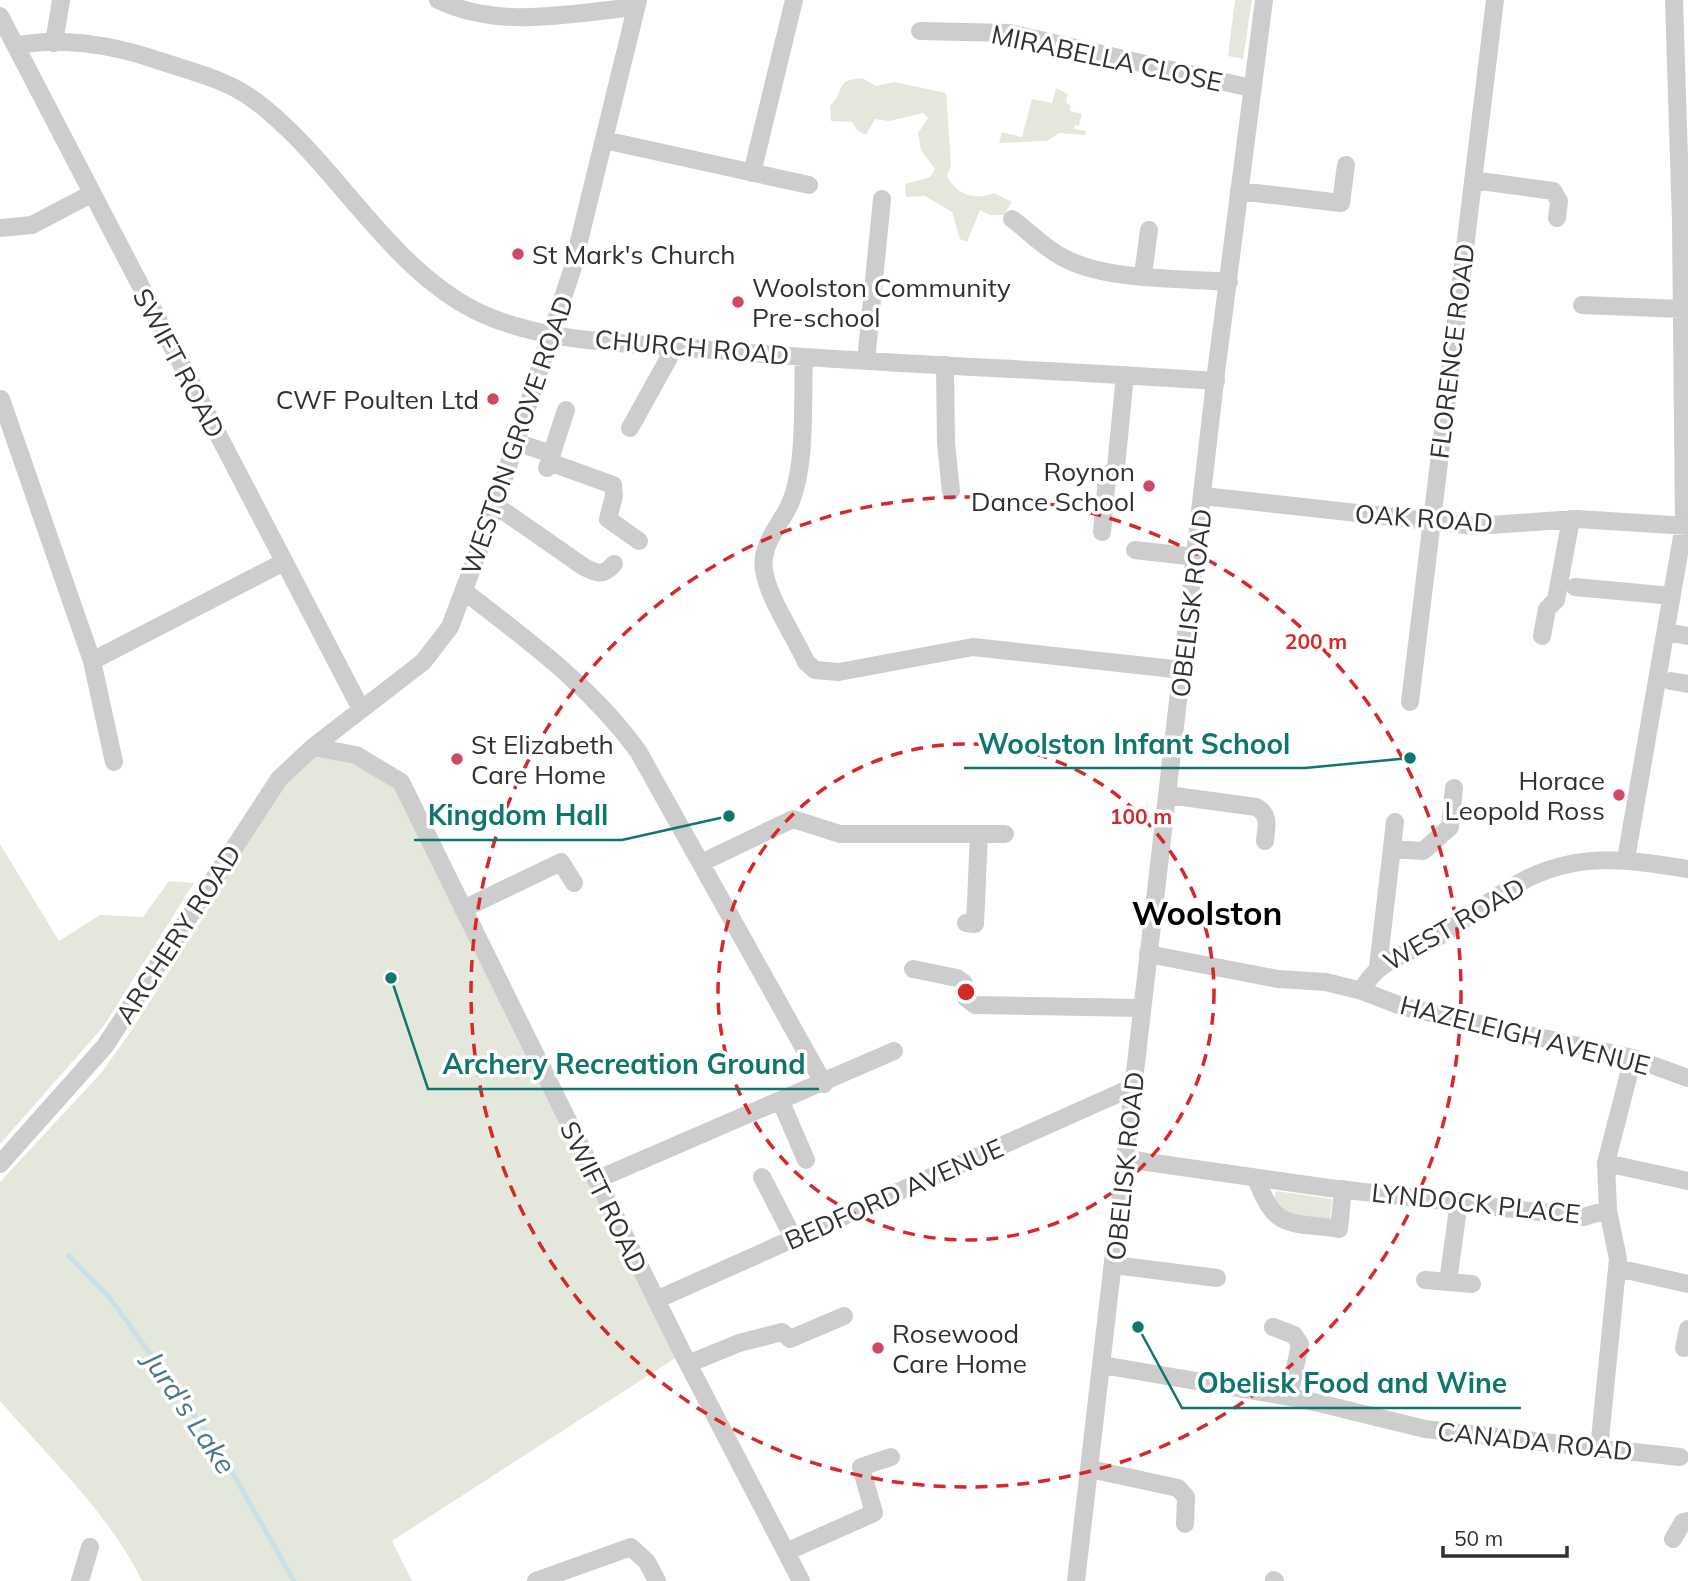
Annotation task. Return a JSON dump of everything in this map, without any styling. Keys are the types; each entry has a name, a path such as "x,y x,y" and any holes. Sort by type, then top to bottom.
{"street":[{"path":"54,43 61,0"},
{"path":"439,0 455,8 489,16 527,18 637,3"},
{"path":"752,173 794,0"},
{"name":"OBELISK ROAD","path":"1076,1581 1216,381 1264,0"},
{"name":"FLORENCE ROAD","path":"1410,702 1495,0"},
{"path":"1626,859 1686,526 1682,310 1685,266 1683,120 1674,0"},
{"name":"WESTON GROVE ROAD","path":"361,709 437,647 450,627 495,505 572,270 637,3"},
{"name":"SWIFT ROAD","path":"0,16 282,563 361,709"},
{"name":"MIRABELLA CLOSE","path":"920,31 1009,33 1251,88"},
{"name":"CHURCH ROAD","path":"16,46 54,43 140,54 238,90 284,125 389,240 449,293 473,309 538,334 804,358 1216,381"},
{"path":"604,140 809,185"},
{"path":"1239,191 1341,204 1346,165"},
{"path":"1473,180 1553,191 1559,201 1557,218"},
{"path":"0,228 32,225 91,194"},
{"path":"866,360 882,198"},
{"path":"1012,219 1063,258 1097,269 1229,282"},
{"path":"1143,275 1149,230"},
{"path":"1582,305 1682,310"},
{"path":"631,428 675,347"},
{"path":"804,358 797,479 789,506 764,551 764,569 806,662 815,670 839,672 973,647 1183,670"},
{"path":"945,365 946,443 951,491"},
{"path":"1102,532 1107,478 1116,467 1125,375"},
{"path":"1,398 92,661 114,761"},
{"path":"549,461 566,410"},
{"path":"515,442 549,461 605,479 613,485 614,496 608,519 639,541"},
{"name":"OAK ROAD","path":"1203,496 1475,526 1571,519 1686,526"},
{"path":"495,505 599,575 606,573 614,564"},
{"path":"1542,636 1547,609 1556,600 1571,519"},
{"path":"1135,550 1196,557"},
{"path":"92,661 282,563"},
{"path":"1575,587 1672,596"},
{"path":"464,591 568,673 602,705 638,751 703,862 824,1084"},
{"path":"1666,632 1688,636"},
{"name":"ARCHERY ROAD","path":"0,1164 106,1046 279,779 313,747 361,709"},
{"name":"SWIFT ROAD","path":"313,747 356,755 401,782 688,1364 788,1551 801,1581"},
{"path":"1392,849 1423,851 1450,827 1454,788"},
{"path":"1168,795 1256,807 1264,811 1268,818 1265,841"},
{"path":"703,862 793,819 841,834 1005,834"},
{"path":"1378,967 1395,822"},
{"path":"976,924 979,834"},
{"name":"WEST ROAD","path":"1148,954 1278,979 1326,982 1362,991 1368,977 1378,967 1456,927 1518,884 1535,876 1572,863 1626,859 1688,869"},
{"path":"464,909 561,862 574,883"},
{"path":"913,969 957,978 964,983 966,998 975,1006 1142,1008"},
{"name":"HAZELEIGH AVENUE","path":"1362,991 1404,1007 1633,1058 1688,1078"},
{"path":"596,1180 824,1084 894,1051"},
{"path":"1599,1449 1618,1268 1608,1210 1606,1163 1633,1058"},
{"name":"BEDFORD AVENUE","path":"656,1300 1133,1087"},
{"path":"781,1102 806,1160"},
{"name":"LYNDOCK PLACE","path":"1126,1159 1256,1178 1583,1217 1608,1210"},
{"path":"1606,1163 1688,1181"},
{"path":"762,1177 794,1239"},
{"name":"LYNDOCK PLACE","path":"1256,1178 1270,1212 1279,1220 1339,1229 1343,1189"},
{"path":"1448,1282 1459,1201"},
{"path":"1114,1265 1217,1278"},
{"path":"1618,1268 1688,1284"},
{"path":"1425,1280 1472,1284"},
{"path":"688,1364 739,1343 782,1332 790,1339 844,1316"},
{"path":"1273,1327 1294,1335 1300,1344 1289,1397"},
{"path":"1684,1348 1688,1329"},
{"name":"CANADA ROAD","path":"1102,1365 1289,1397 1425,1429 1680,1457"},
{"path":"788,1551 874,1513 861,1467 891,1457"},
{"path":"1090,1469 1178,1488 1186,1497 1185,1524"},
{"path":"1673,1539 1683,1522 1688,1521"},
{"path":"85,1579 90,1547"},
{"path":"536,1581 631,1547 647,1562 657,1581"}],"shaded area":[{"path":"1235,0 1252,0 1243,59 1228,56"},
{"path":"862,78 876,86 894,82 946,93 951,165 947,176 956,188 967,195 994,193 1012,202 1004,215 990,215 980,210 967,242 960,239 952,212 925,196 906,197 905,184 930,177 935,169 921,150 918,133 928,118 923,113 889,121 875,119 866,135 857,130 852,122 831,121 830,106 843,84"},
{"path":"1056,88 1068,94 1066,102 1071,106 1070,111 1082,114 1079,126 1075,125 1074,129 1086,131 1085,135 1059,133 1047,141 999,143 1002,132 1022,137 1032,99 1052,103"},
{"path":"313,747 401,782 677,1357 392,1541 412,1581 142,1581 113,1532 95,1509 0,1401 0,1182 102,1072 215,899 206,891"},
{"path":"0,844 59,941 100,915 143,917 169,881 194,883 103,1027 0,1144"},
{"path":"1276,1191 1332,1199 1330,1219 1283,1214 1273,1202"}],"waterway":[{"name":"Jurd's Lake","path":"69,1256 110,1298 223,1456 294,1581"}],"place":[{"name":"St Mark's Church","path":"518,254"},
{"name":"Woolston Community Pre-school","path":"738,302"},
{"name":"CWF Poulten Ltd","path":"493,399"},
{"name":"Roynon Dance School","path":"1149,486"},
{"name":"Woolston Infant School","path":"1410,758"},
{"name":"St Elizabeth Care Home","path":"457,759"},
{"name":"Horace Leopold Ross","path":"1619,795"},
{"name":"Kingdom Hall","path":"729,816"},
{"name":"Archery Recreation Ground","path":"391,978"},
{"name":"Obelisk Food and Wine","path":"1138,1327"},
{"name":"Rosewood Care Home","path":"878,1348"}],"district":[{"name":"Woolston","path":"1207,912"}]}
